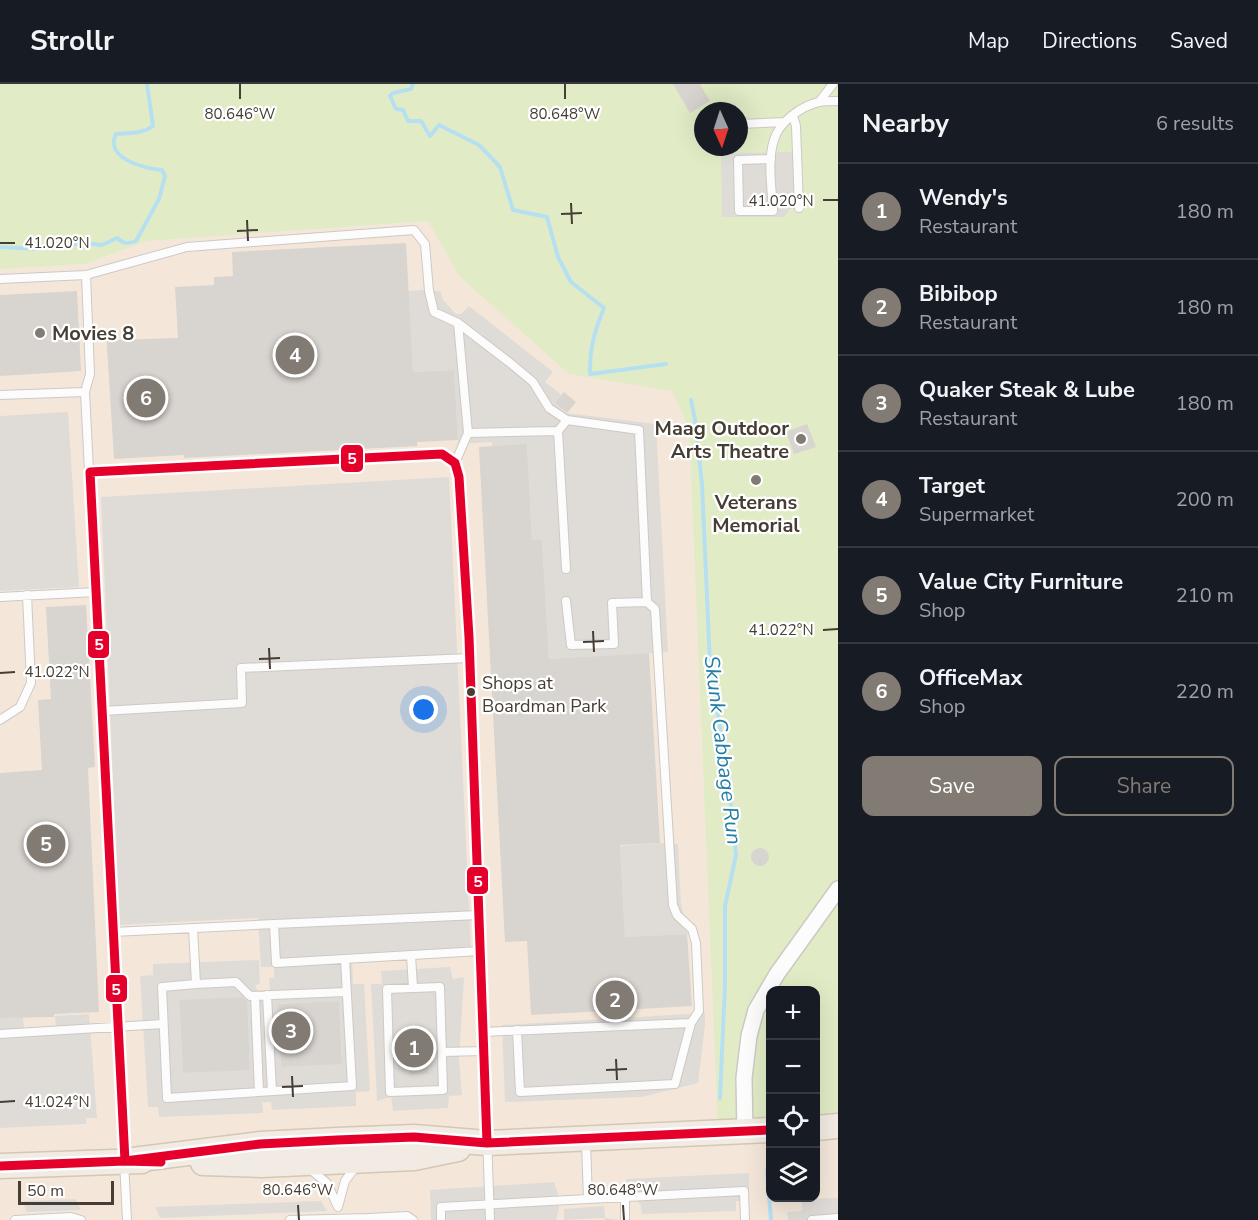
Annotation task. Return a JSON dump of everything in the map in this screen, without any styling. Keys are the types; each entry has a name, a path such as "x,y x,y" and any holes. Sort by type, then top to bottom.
{"main road":[{"path":"820,1128 838,1126"},
{"path":"125,1161 272,1143 414,1137 487,1143 766,1130"},
{"path":"0,1166 125,1161 262,1165 414,1158 487,1143"}],"street":[{"path":"745,1132 744,1078 749,1036 756,1010 777,974 838,889"}],"lane":[{"path":"771,159 738,160 740,211 773,211 771,159 774,139 784,122 819,102 833,84"},
{"path":"819,102 838,101"},
{"path":"793,116 796,126 799,208"},
{"path":"748,124 784,122"},
{"path":"0,279 86,274 187,247 414,230 425,243 429,291 434,312 458,323 533,382 549,408 567,420 639,430 647,602"},
{"path":"86,274 90,374 85,392 127,1220"},
{"path":"458,323 468,433 455,463 460,484 469,658 490,1220"},
{"path":"0,395 85,392"},
{"path":"566,569 558,431 567,420"},
{"path":"468,433 558,431"},
{"path":"90,472 442,454 455,463"},
{"path":"0,597 96,592"},
{"path":"0,720 20,707 32,683 27,595"},
{"path":"517,1030 520,1092 675,1084 691,1023 699,1011 696,943 692,929 676,915 673,905 656,609 647,602 612,603 614,644 571,645 566,601"},
{"path":"102,711 242,704 241,668 469,658"},
{"path":"113,932 479,915"},
{"path":"274,924 276,963 480,951"},
{"path":"193,928 195,984"},
{"path":"411,955 413,988"},
{"path":"345,959 352,1086 167,1098 162,987 236,982 250,996 346,992"},
{"path":"440,987 442,1052 443,1090 390,1092 387,989 440,987"},
{"path":"267,995 272,1091"},
{"path":"255,996 259,1092"},
{"path":"483,1032 691,1023"},
{"path":"0,1034 164,1024"},
{"path":"442,1052 484,1051"},
{"path":"586,1138 588,1199"},
{"path":"338,1207 346,1180 361,1160"},
{"path":"303,1163 327,1183 338,1207 339,1219"},
{"path":"441,1220 441,1207 744,1191 745,1220"},
{"path":"625,1197 626,1220"},
{"path":"290,1220 406,1216 413,1220"},
{"path":"15,1220 71,1217 81,1220"},
{"path":"812,1220 838,1218"}],"shaded area":[{"path":"801,152 803,208 790,209 784,217 722,217 721,156 748,156 748,153"},
{"name":"Shops at Boardman Park","path":"429,221 459,276 569,373 672,390 689,429 718,1132 766,1130 766,1202 820,1202 820,1128 838,1126 838,1220 0,1220 0,269 85,264 147,241"},
{"path":"408,291 440,291 443,300 456,314 461,314 469,306 553,372 545,382 562,395 555,403 566,413 656,424 668,652 549,659 542,540 532,540 527,445 492,446 492,442 458,444 454,370 413,372"},
{"path":"68,412 79,587 0,591 0,416"},
{"path":"449,477 471,951 352,958 353,984 364,984 370,1091 356,1092 356,1106 272,1110 271,1102 262,1102 263,1113 159,1117 158,1107 148,1107 140,976 153,975 153,964 259,960 260,984 255,985 258,991 264,992 270,990 269,978 274,978 274,967 261,967 258,918 119,925 101,497","holes":["246,997 250,1069 183,1073 179,1001","339,1001 342,1063 281,1067 277,1004"]},
{"path":"678,844 681,904 688,934 625,937 620,846"},
{"path":"450,967 453,979 464,977 459,1060 462,1095 449,1096 448,1108 393,1111 391,1097 377,1101 371,984 382,984 381,971","holes":["426,1028 425,1055 429,1055 429,1074 409,1075 403,1029"]},
{"path":"705,1013 698,1083 641,1097 505,1102 502,1025"},
{"path":"89,1014 97,1118 86,1118 86,1124 0,1128 0,1018 23,1017 24,1028 56,1026 55,1016"},
{"path":"749,1173 749,1201 736,1201 736,1211 642,1214 641,1206 626,1186 626,1179"},
{"path":"554,1182 559,1209 556,1220 431,1220 430,1190"},
{"path":"820,1198 838,1198 838,1220 788,1220 787,1212 802,1211 802,1202 820,1202"},
{"path":"76,1199 81,1210 27,1212 22,1201"},
{"path":"321,1201 327,1211 160,1218 155,1207"},
{"path":"604,1206 605,1218 619,1220 605,1220 604,1218 564,1220 564,1209"}],"green space":[{"path":"0,84 838,84 838,1126 820,1128 820,986 766,986 766,1130 718,1133 689,429 672,391 569,374 459,276 428,221 147,241 85,264 0,269"}],"building":[{"path":"673,84 700,84 710,101 694,102 694,111 690,113"},
{"path":"406,243 413,372 454,370 458,440 417,442 417,446 184,458 184,455 114,459 106,330 117,330 118,340 178,338 175,287 214,285 214,277 233,276 232,252"},
{"name":"Movies 8","path":"77,291 81,371 0,376 0,295"},
{"path":"564,392 576,402 567,413 555,403"},
{"name":"Maag Outdoor Arts Theatre","path":"807,424 816,447 794,454 786,432"},
{"path":"527,444 532,540 542,540 549,659 649,653 660,843 620,845 625,937 687,934 692,1006 531,1015 527,941 505,942 479,447"},
{"path":"86,605 95,767 88,768 99,1012 54,1014 54,1017 0,1018 0,773 42,770 38,700 51,699 46,607"},
{"path":"760,848 766,851 769,857 766,863 760,866 754,863 751,857 754,851"},
{"path":"243,997 247,1001 250,1070 183,1073 179,1000"},
{"path":"339,1001 342,1064 281,1067 277,1004"},
{"path":"426,1028 429,1074 409,1075 408,1061 404,1061 403,1029"}],"waterway":[{"path":"0,247 35,249 85,243 102,245 117,238 126,243 136,241 159,199 165,176 162,170 141,166 120,155 114,141 116,134 140,132 153,126 147,84"},
{"name":"Skunk Cabbage Run","path":"413,84 411,89 393,93 390,96 396,109 403,110 408,121 421,121 430,136 439,125 479,145 500,167 513,210 547,217 558,257 571,282 604,308 593,340 590,374 666,364"},
{"name":"Skunk Cabbage Run","path":"691,400 702,484 710,664 728,778 736,855 725,906 725,985 720,1098"},
{"name":"Skunk Cabbage Run","path":"770,1202 771,1220"}],"transit line":[{"name":"5","path":"90,472 442,454 455,463 459,477 469,637 487,1143"},
{"name":"5","path":"90,472 125,1161"},
{"name":"5","path":"125,1161 260,1144 337,1140 414,1137 487,1143 766,1130"},
{"name":"5","path":"0,1166 125,1161 161,1162"}],"place":[{"name":"Movies 8","path":"40,333"},
{"name":"Target","path":"295,355"},
{"name":"OfficeMax","path":"146,398"},
{"name":"Maag Outdoor Arts Theatre","path":"801,439"},
{"name":"Veterans Memorial","path":"756,480"},
{"name":"Shops at Boardman Park","path":"471,692"},
{"name":"Value City Furniture","path":"46,844"},
{"name":"Bibibop","path":"615,1000"},
{"name":"Quaker Steak & Lube","path":"291,1031"},
{"name":"Wendy's","path":"414,1048"}]}
